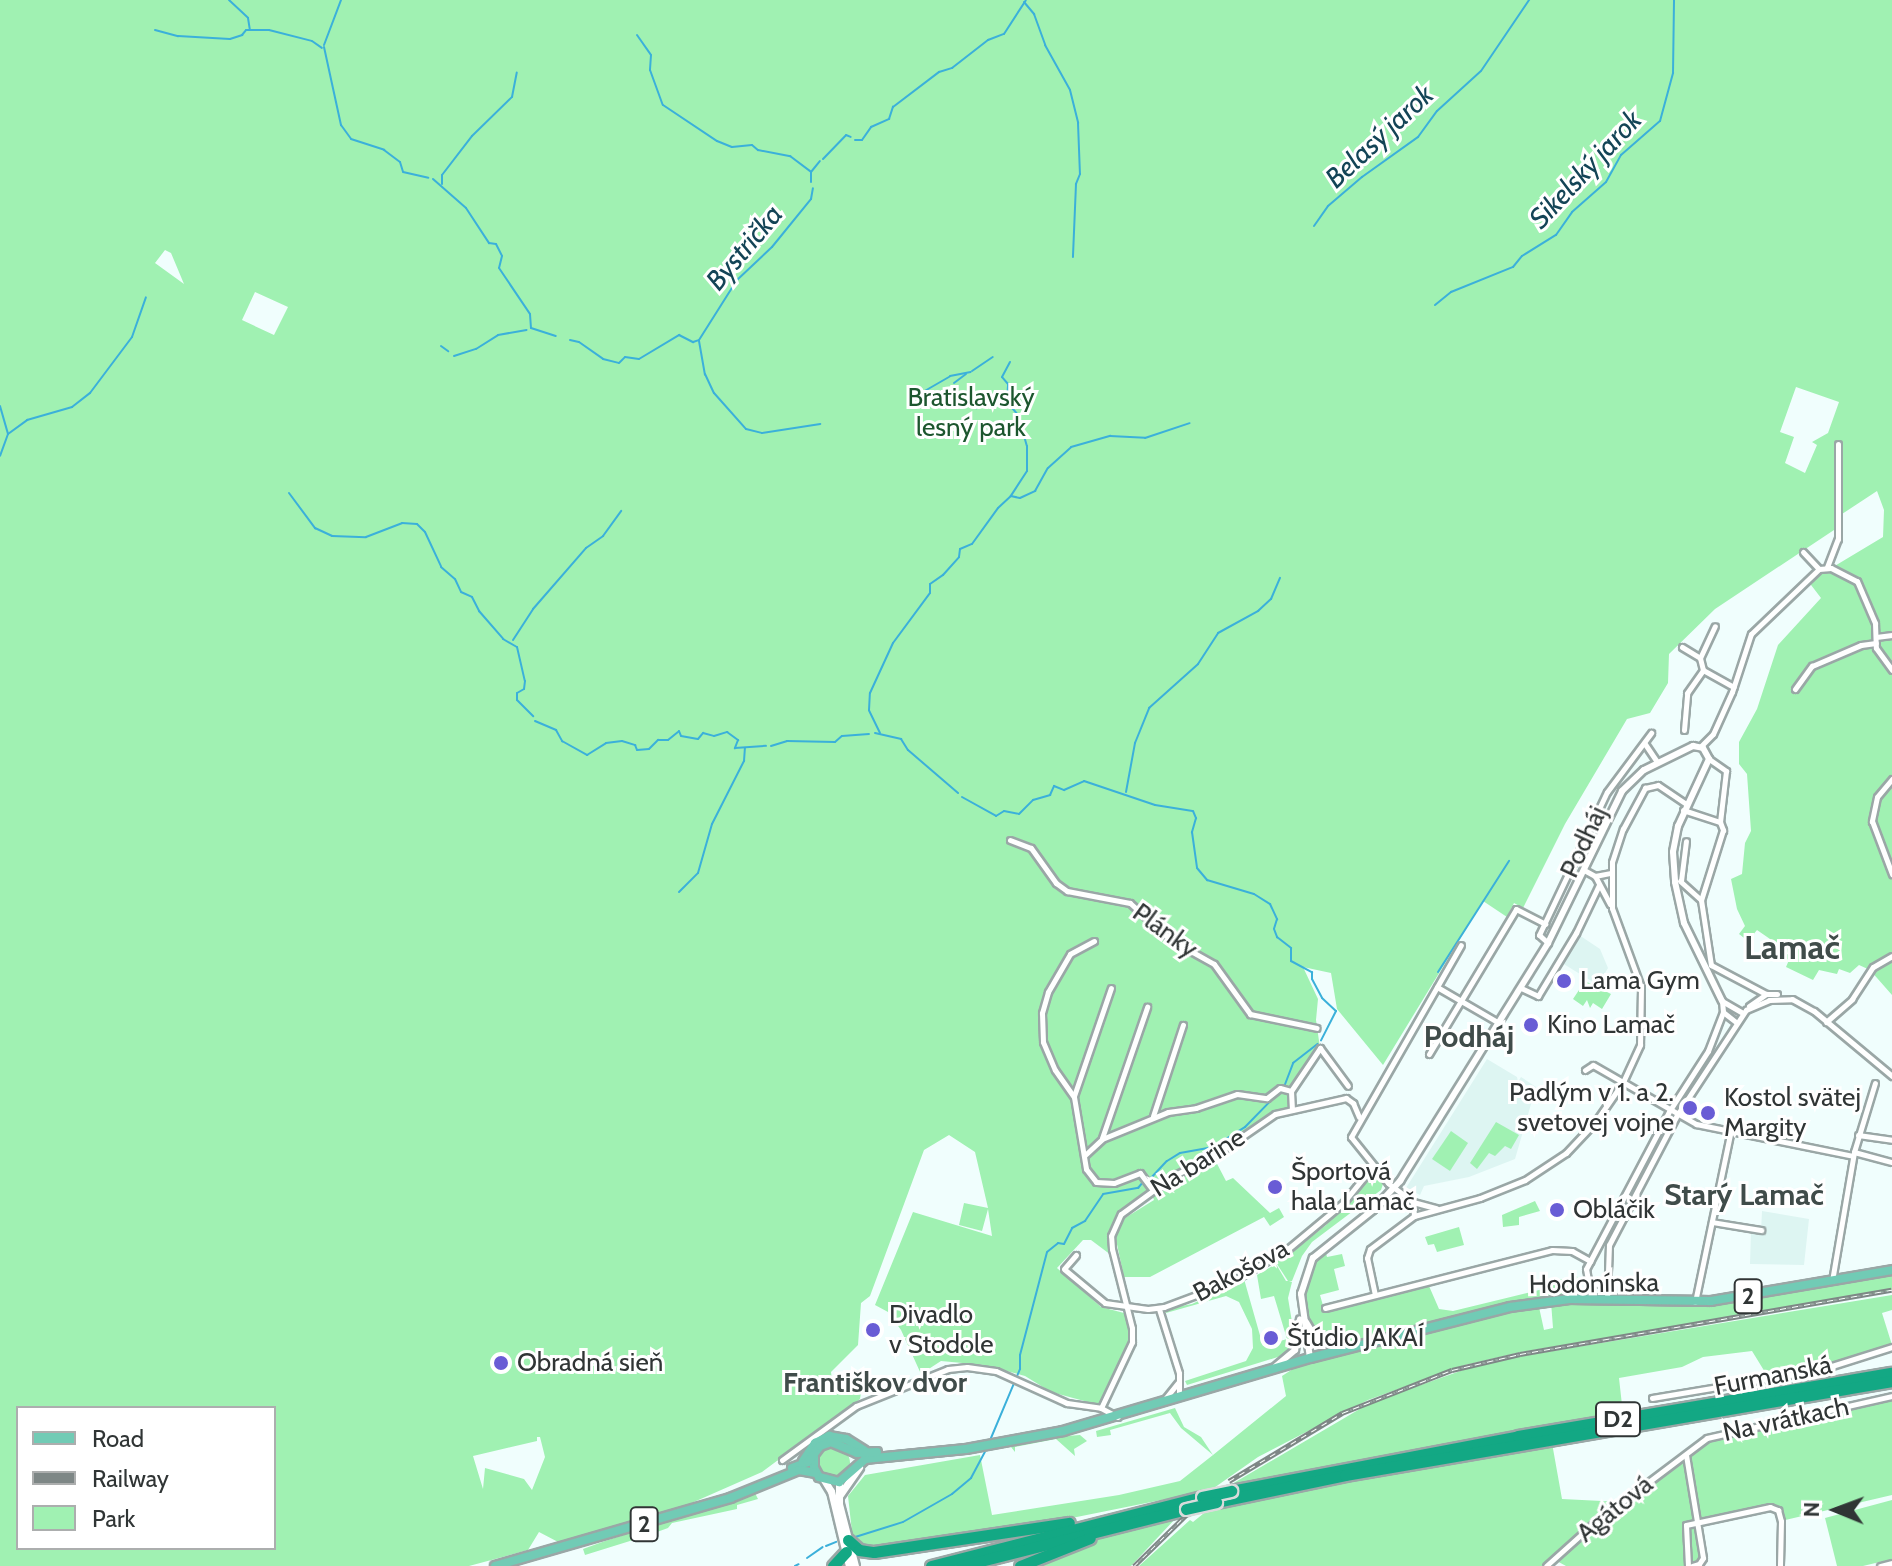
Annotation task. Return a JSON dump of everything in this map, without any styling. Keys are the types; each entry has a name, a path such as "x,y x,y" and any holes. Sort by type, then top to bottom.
{"highway":[{"name":"D2","path":"961,1566 1116,1525 1344,1471 1892,1373"},
{"name":"D2","path":"1344,1471 1892,1381"},
{"name":"D2","path":"931,1566 1202,1497 1327,1475"},
{"path":"833,1566 845,1541 859,1550 874,1552 1065,1523 1087,1524"},
{"path":"1020,1566 1116,1525"}],"main road":[{"name":"Hodonínska","path":"708,1504 796,1467 814,1456 820,1446 831,1442 842,1444 850,1451 870,1455 934,1453 1063,1431 1273,1368 1519,1305 1569,1299 1695,1303 1892,1270"},
{"path":"796,1467 815,1443 829,1436 846,1439 870,1455 842,1487 838,1498"},
{"path":"850,1451 853,1467"},
{"name":"Hodonínska","path":"839,1482 870,1455"},
{"path":"814,1456 816,1473 831,1491 852,1566"},
{"name":"Hodonínska","path":"495,1566 708,1504 799,1470 816,1473"},
{"path":"824,1480 839,1482 838,1498 845,1541"}],"street":[{"path":"1827,568 1835,555 1838,539 1838,444"},
{"path":"1803,552 1819,569"},
{"path":"1708,966 1701,900 1723,830 1720,822 1726,771 1709,759 1700,747 1713,734 1734,687 1751,634 1819,569 1827,568 1857,581 1875,623 1876,640 1892,670"},
{"path":"1715,626 1700,658 1703,670 1734,687"},
{"path":"1795,689 1812,666 1892,635"},
{"path":"1682,647 1700,658"},
{"path":"1684,730 1687,693 1703,670"},
{"name":"Podháj","path":"1545,924 1607,792 1651,733"},
{"path":"1645,744 1657,762"},
{"name":"Podháj","path":"1310,1358 1301,1311 1302,1282 1313,1258 1394,1189 1548,943 1622,791 1657,762 1690,747 1700,747"},
{"path":"1605,1286 1586,1276 1590,1261 1670,1110 1708,1051 1723,1012 1722,1001 1708,966 1684,923 1674,842 1684,807 1709,759"},
{"path":"1892,779 1877,797 1872,821 1892,874"},
{"path":"1612,908 1610,873 1623,829 1645,788 1658,785 1684,807 1720,822"},
{"name":"Plánky","path":"1010,840 1031,848 1056,883 1067,891 1081,896 1114,898 1137,908 1171,940 1214,964 1250,1014 1317,1028"},
{"path":"1678,881 1686,841"},
{"path":"1375,1295 1367,1258 1370,1249 1414,1216 1480,1198 1525,1180 1566,1153 1596,1121 1623,1082 1640,1045 1641,987 1612,908 1595,876 1584,870"},
{"path":"1595,876 1610,873"},
{"path":"1678,881 1701,900"},
{"path":"1521,988 1538,996 1576,933 1599,885"},
{"path":"1429,1054 1516,909 1545,924 1540,938 1548,943"},
{"name":"Plánky","path":"1094,941 1070,954 1048,992 1042,1013 1043,1042 1055,1070 1074,1097 1086,1169 1096,1182 1114,1183 1140,1173 1153,1190"},
{"path":"1437,1208 1413,1202 1394,1189 1351,1137 1359,1117 1461,945"},
{"path":"1826,1022 1852,999 1873,967 1892,956"},
{"path":"1708,966 1766,994 1777,994"},
{"path":"1437,987 1499,1023"},
{"name":"Plánky","path":"1074,1097 1111,988"},
{"path":"1607,1300 1605,1286 1609,1245 1677,1115 1736,1022 1766,994"},
{"path":"1745,1012 1769,1000 1787,998 1814,1011 1832,1014"},
{"path":"1722,1001 1745,1012"},
{"path":"1102,1139 1147,1007"},
{"path":"1814,1011 1892,1076"},
{"path":"1723,1012 1736,1022"},
{"path":"1153,1117 1183,1025"},
{"path":"1084,1155 1102,1139 1153,1117 1196,1108 1237,1094 1267,1098 1286,1090 1320,1048 1348,1086"},
{"path":"1585,1070 1593,1065 1696,1124 1892,1162"},
{"path":"1832,1281 1853,1154 1875,1083"},
{"path":"1286,1090 1292,1110"},
{"name":"Na barine","path":"1101,1408 1132,1342 1111,1236 1121,1214 1153,1190 1217,1154 1275,1114 1348,1099 1359,1117"},
{"path":"1695,1303 1731,1129"},
{"path":"1858,1135 1892,1140"},
{"name":"Bakošova","path":"1076,1255 1064,1269 1105,1303 1159,1309 1221,1287 1289,1248 1343,1203 1373,1166"},
{"path":"1413,1202 1414,1216"},
{"path":"1712,1222 1761,1230"},
{"path":"1325,1308 1552,1250 1572,1251 1590,1261"},
{"path":"1159,1309 1179,1373 1179,1398"},
{"path":"1301,1311 1317,1340 1350,1347"},
{"path":"1273,1368 1296,1347 1301,1311"},
{"name":"Furmanská","path":"1652,1398 1819,1370 1892,1347"},
{"path":"782,1460 856,1406 932,1374 967,1367 996,1371 1067,1403 1101,1408 1118,1417"},
{"path":"1160,1404 1178,1382"},
{"name":"Na vrátkach","path":"1686,1454 1717,1433 1892,1396"},
{"path":"1686,1454 1694,1522 1703,1558 1699,1564 1690,1566 1686,1525 1694,1522 1770,1507 1778,1510 1780,1566"},
{"name":"Agátová","path":"1546,1566 1594,1523 1686,1454"},
{"path":"1880,1566 1892,1563"}],"shaded area":[{"path":"1579,935 1600,949 1608,968 1598,985 1562,963"},
{"path":"1487,1059 1517,1077 1518,1082 1521,1077 1536,1087 1515,1159 1469,1177 1424,1186 1420,1195 1406,1188"},
{"path":"1762,1211 1809,1219 1804,1265 1750,1264 1751,1232 1761,1232"}],"green space":[{"name":"Bratislavský lesný park","path":"0,0 1892,0 1892,995 1870,970 1859,965 1850,973 1839,969 1837,974 1819,970 1813,980 1786,967 1789,960 1765,948 1770,939 1757,930 1748,941 1739,934 1745,926 1737,909 1731,879 1742,874 1745,843 1751,831 1747,774 1739,764 1739,742 1757,709 1778,645 1821,598 1808,581 1819,569 1833,567 1883,537 1884,510 1877,491 1839,516 1839,531 1834,530 1715,609 1669,654 1668,683 1650,713 1627,719 1565,824 1523,908 1514,903 1507,917 1483,901 1383,1065 1337,1009 1331,973 1303,967 1318,999 1316,1020 1320,1048 1291,1090 1292,1110 1275,1114 1217,1154 1183,1167 1121,1212 1110,1231 1111,1255 1091,1240 1083,1240 1057,1268 1101,1307 1124,1313 1129,1326 1129,1341 1099,1405 1051,1392 1025,1376 984,1365 941,1361 921,1374 901,1330 888,1312 875,1305 913,1212 992,1236 988,1209 982,1231 959,1225 964,1203 988,1208 975,1152 949,1135 924,1150 870,1296 861,1303 858,1345 831,1372 833,1388 861,1393 860,1399 762,1472 687,1505 560,1543 539,1532 528,1550 469,1566 0,1566","holes":["165,250 171,253 184,284 155,263","255,292 288,307 274,335 242,320","1796,387 1839,402 1828,433 1812,442 1817,445 1805,473 1785,463 1794,437 1780,432","540,1437 545,1457 532,1490 524,1479 485,1468 483,1489 473,1456 537,1441"]},
{"path":"1585,981 1611,994 1602,1009 1593,1003 1590,1008 1587,1000 1583,1006 1573,999"},
{"path":"1670,1110 1677,1115 1609,1245 1601,1241"},
{"path":"1496,1122 1519,1135 1511,1149 1505,1146 1495,1156 1489,1153 1477,1169 1470,1163"},
{"path":"1451,1131 1468,1143 1450,1171 1432,1159"},
{"path":"1214,1158 1226,1181 1233,1178 1270,1213 1279,1208 1284,1217 1270,1226 1264,1217 1150,1277 1124,1277 1115,1235 1125,1218 1154,1200 1152,1195 1177,1177"},
{"path":"1373,1173 1383,1184 1381,1190 1312,1242 1302,1256 1292,1281 1289,1281 1292,1282 1288,1298 1294,1334 1289,1350 1281,1356 1187,1385 1185,1381 1246,1361 1253,1348 1252,1329 1239,1302 1226,1296 1166,1313 1166,1309 1192,1304 1244,1279 1263,1346 1287,1339 1274,1296 1261,1299 1257,1275 1276,1264 1288,1281 1275,1261 1291,1253 1326,1225"},
{"path":"1535,1201 1540,1211 1519,1217 1519,1225 1503,1227 1502,1215"},
{"path":"1459,1227 1464,1245 1437,1252 1434,1244 1428,1245 1425,1237"},
{"path":"1324,1246 1327,1257 1342,1254 1345,1266 1334,1269 1339,1290 1320,1295 1324,1309 1429,1286 1439,1309 1453,1311 1543,1289 1543,1285 1553,1281 1577,1276 1579,1287 1572,1294 1563,1294 1563,1300 1676,1303 1892,1270 1892,1290 1521,1352 1465,1365 1368,1400 1258,1457 1211,1490 1027,1527 862,1548 853,1541 848,1496 865,1475 980,1455 992,1515 1119,1495 1180,1481 1286,1396 1282,1376 1310,1358 1346,1348 1319,1342 1301,1311 1304,1276","holes":["1551,1302 1553,1328 1544,1330 1539,1307 1477,1319 1398,1341 1385,1339"]},
{"path":"1892,1295 1892,1310 1882,1313 1892,1345 1819,1368 1768,1377 1752,1351 1703,1357 1682,1367 1619,1378 1623,1414 1232,1484 1370,1403 1466,1369 1522,1356"},
{"path":"1892,1396 1892,1495 1781,1521 1778,1511 1770,1507 1694,1522 1703,1558 1692,1566 1566,1566 1555,1560 1546,1566 1139,1566 1190,1520 1193,1522 1209,1509 1552,1443 1562,1499 1622,1502 1707,1438"},
{"path":"1175,1408 1184,1427 1201,1437 1213,1455 1181,1428 1170,1413 1110,1430 1111,1435 1097,1437 1096,1431"},
{"path":"1080,1435 1087,1441 1074,1449 1075,1456 1056,1439 1015,1447 1015,1452 1011,1447 1041,1438"},
{"path":"834,1447 846,1451 850,1463 846,1475 834,1479 822,1475 818,1463 822,1451"},
{"path":"755,1493 758,1499 737,1505 737,1509 672,1523 668,1528 585,1555 583,1549"},
{"path":"1892,1500 1892,1559 1863,1566 1837,1566 1825,1518"},
{"path":"1176,1518 1131,1566 1026,1566 1134,1527"}],"waterway":[{"path":"229,0 248,18 250,30"},
{"name":"Bystrička","path":"324,45 341,0"},
{"name":"Bystrička","path":"855,140 862,140 871,127 889,119 893,107 939,72 952,68 988,40 1004,34 1026,0"},
{"name":"Belasý jarok","path":"1314,226 1328,206 1418,137 1437,111 1481,71 1529,0"},
{"name":"Sikelský jarok","path":"1435,305 1451,292 1513,267 1522,256 1556,235 1572,212 1606,182 1621,155 1660,121 1673,73 1674,0"},
{"path":"1024,2 1034,14 1045,45 1070,90 1078,123 1080,174 1076,184 1073,257"},
{"path":"155,30 178,36 230,39 246,30 269,30 312,41 322,48"},
{"path":"637,35 651,55 650,70 663,105 717,141 732,147 752,145 758,150 790,156 811,172"},
{"name":"Bystrička","path":"324,47 341,125 351,139 384,150 400,162 403,172 428,178"},
{"path":"442,184 442,175 472,136 512,97 517,72"},
{"name":"Bystrička","path":"823,159 846,135 851,137"},
{"name":"Bystrička","path":"811,182 811,172 820,161"},
{"name":"Bystrička","path":"433,179 466,208 489,243 496,244 502,256 499,268 530,314 531,328 556,336"},
{"name":"Bystrička","path":"570,340 579,342 603,359 619,363 625,357 639,359 679,335 693,342 699,340 737,280 772,247 811,199 813,188"},
{"path":"8,434 27,420 72,407 90,393 132,337 146,297"},
{"path":"454,356 476,349 498,335 527,330"},
{"path":"699,341 705,374 714,393 746,429 762,433 820,424"},
{"path":"441,346 448,351"},
{"path":"972,371 993,357"},
{"path":"1007,400 1008,384 1002,377 1010,362"},
{"path":"916,396 950,376 971,372"},
{"path":"954,383 966,374"},
{"path":"951,407 956,400 976,408 983,401 995,405 1005,401"},
{"path":"1006,401 1018,415 1027,446 1027,471 1011,496"},
{"path":"0,406 8,434 0,456"},
{"path":"880,733 869,710 870,693 893,643 930,593 930,584 959,557 960,549 972,544 998,508 1011,496 1020,498 1035,491 1048,468 1071,447 1110,436 1145,438 1190,423"},
{"path":"289,493 315,528 332,536 366,537 402,523 417,524 425,532 441,567 455,579 461,592 472,597 479,611 503,639 517,647 525,681 524,689 517,693 517,700 533,716"},
{"path":"513,640 533,609 586,548 603,536 621,511"},
{"path":"1126,792 1135,743 1149,708 1198,664 1218,633 1258,611 1271,599 1280,578"},
{"path":"535,721 556,730 562,741 587,755 606,743 622,741 635,745 637,750 649,749 658,740 668,740 679,731 681,736 698,739 703,733 714,736 727,732 738,740 735,748 766,746"},
{"path":"875,733 901,739 908,750 958,793"},
{"path":"771,746 787,741 835,742 842,736 869,734"},
{"path":"679,892 698,873 712,824 744,761 745,748"},
{"path":"962,797 996,816 1004,811 1019,814 1033,800 1050,795 1054,786 1064,790 1084,781 1155,805 1193,811 1196,818 1192,832 1197,868 1207,880 1254,894 1270,904 1277,919 1274,929 1277,937 1291,948 1291,961 1312,972 1312,979 1322,998 1336,1011 1321,1040"},
{"path":"1438,972 1509,861"},
{"path":"1149,1180 1167,1161 1180,1153 1213,1147 1245,1127 1284,1087 1293,1063 1317,1044"},
{"path":"991,1438 1020,1369 1020,1355 1047,1252 1058,1243 1064,1244 1072,1228 1085,1221 1103,1194 1138,1188 1143,1182"},
{"path":"852,1538 903,1522 952,1494 971,1478 986,1450"},
{"path":"826,1546 836,1542"},
{"path":"807,1558 823,1547"},
{"path":"795,1566 799,1564"}],"railway":[{"path":"1229,1481 1342,1413 1452,1370 1520,1354 1892,1290"},
{"path":"1134,1566 1186,1515"}],"place":[{"name":"Lama Gym","path":"1564,981"},
{"name":"Kino Lamač","path":"1531,1025"},
{"name":"Padlým v 1. a 2. svetovej vojne","path":"1690,1108"},
{"name":"Kostol svätej Margity","path":"1708,1113"},
{"name":"Športová hala Lamač","path":"1275,1187"},
{"name":"Obláčik","path":"1557,1210"},
{"name":"Divadlo v Stodole","path":"873,1330"},
{"name":"Štúdio JAKAÍ","path":"1271,1338"},
{"name":"Obradná sieň","path":"501,1363"}],"district":[{"name":"Lamač","path":"1792,948"},
{"name":"Podháj","path":"1469,1037"},
{"name":"Starý Lamač","path":"1744,1195"},
{"name":"Františkov dvor","path":"875,1382"}]}
